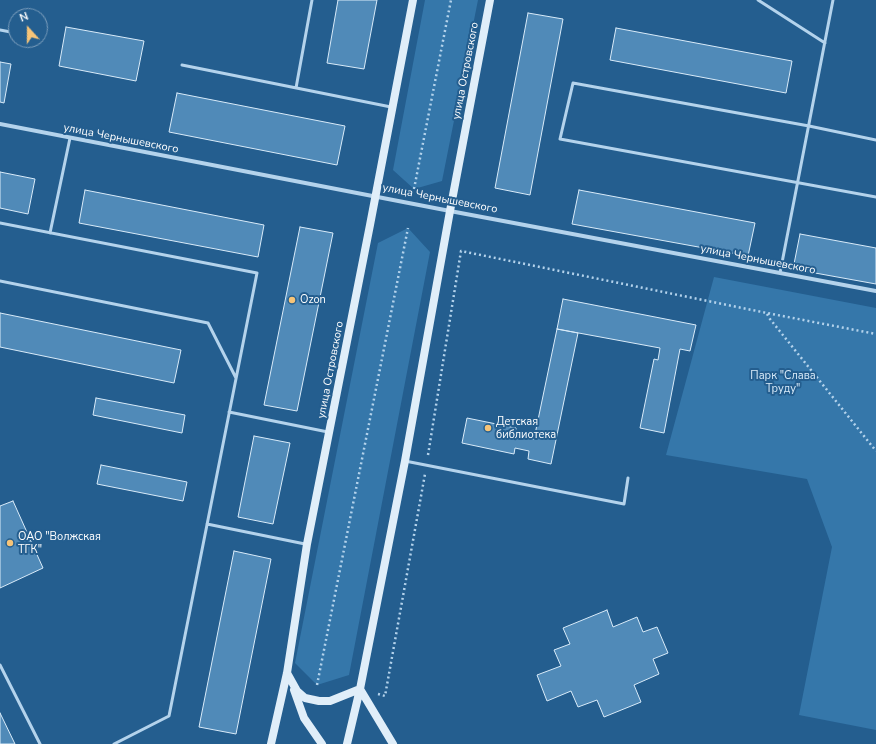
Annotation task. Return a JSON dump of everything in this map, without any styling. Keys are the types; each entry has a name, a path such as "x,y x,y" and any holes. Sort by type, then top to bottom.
{"main road":[{"name":"улица Островского","path":"270,744 287,673 307,544 414,0"},
{"name":"улица Островского","path":"347,744 360,689 405,461 490,0"},
{"path":"287,673 298,691 305,698 319,701 330,701 360,689 393,744"},
{"path":"287,673 304,718 322,744"}],"street":[{"name":"улица Чернышевского","path":"0,124 876,291"}],"lane":[{"path":"296,88 312,0"},
{"path":"758,0 825,43"},
{"path":"780,273 833,0"},
{"path":"182,65 393,107"},
{"path":"876,140 809,126 572,83 560,139 876,197"},
{"path":"50,233 70,138"},
{"path":"0,223 257,273 169,716 114,744"},
{"path":"0,281 208,323 236,379"},
{"path":"230,412 330,432"},
{"path":"405,461 624,504 628,478"},
{"path":"207,524 307,544"},
{"path":"0,665 40,744"}],"path":[{"path":"414,189 451,0"},
{"path":"317,685 408,228"},
{"path":"360,689 385,696 427,465 461,251 876,334"},
{"path":"767,313 876,451"}],"green space":[{"path":"425,0 478,0 442,181 414,189 393,170"},
{"path":"408,228 430,252 349,675 317,685 295,663 378,243"},
{"name":"Парк \"Слава Труду\"","path":"714,277 876,308 876,730 799,715 832,547 807,479 666,455"}],"building":[{"path":"338,0 377,0 364,69 327,63"},
{"path":"528,13 563,19 530,195 495,188"},
{"path":"66,27 144,41 136,81 59,66"},
{"path":"616,28 792,61 786,93 610,60"},
{"path":"0,62 11,64 4,103 0,102"},
{"path":"177,93 345,126 337,165 169,132"},
{"path":"0,172 35,179 28,214 0,208"},
{"path":"85,190 264,225 258,257 79,223"},
{"path":"579,190 755,223 748,256 572,224"},
{"path":"300,227 333,233 297,411 264,405"},
{"path":"800,234 876,248 876,284 793,269"},
{"path":"563,299 696,325 690,351 680,349 664,433 640,428 654,359 658,360 660,348 557,329"},
{"path":"0,313 181,350 174,383 0,347"},
{"path":"557,329 578,333 551,464 528,459 529,451 515,448 514,454 462,443 467,418 516,428 515,435 534,439"},
{"path":"96,398 185,415 182,433 93,415"},
{"path":"254,436 290,443 273,524 238,517"},
{"path":"101,465 187,482 183,501 97,484"},
{"path":"13,501 43,568 0,588 0,506"},
{"path":"234,551 271,559 236,734 199,727"},
{"path":"607,610 613,627 637,617 643,632 657,627 668,653 653,659 659,674 634,685 641,702 604,717 597,700 578,707 571,691 547,701 537,675 561,666 554,650 570,644 563,628"},
{"path":"0,713 15,744 0,744"}],"place":[{"name":"Ozon","path":"292,300"},
{"name":"Детская библиотека","path":"488,428"},
{"name":"ОАО \"Волжская ТГК\"","path":"10,543"}]}
